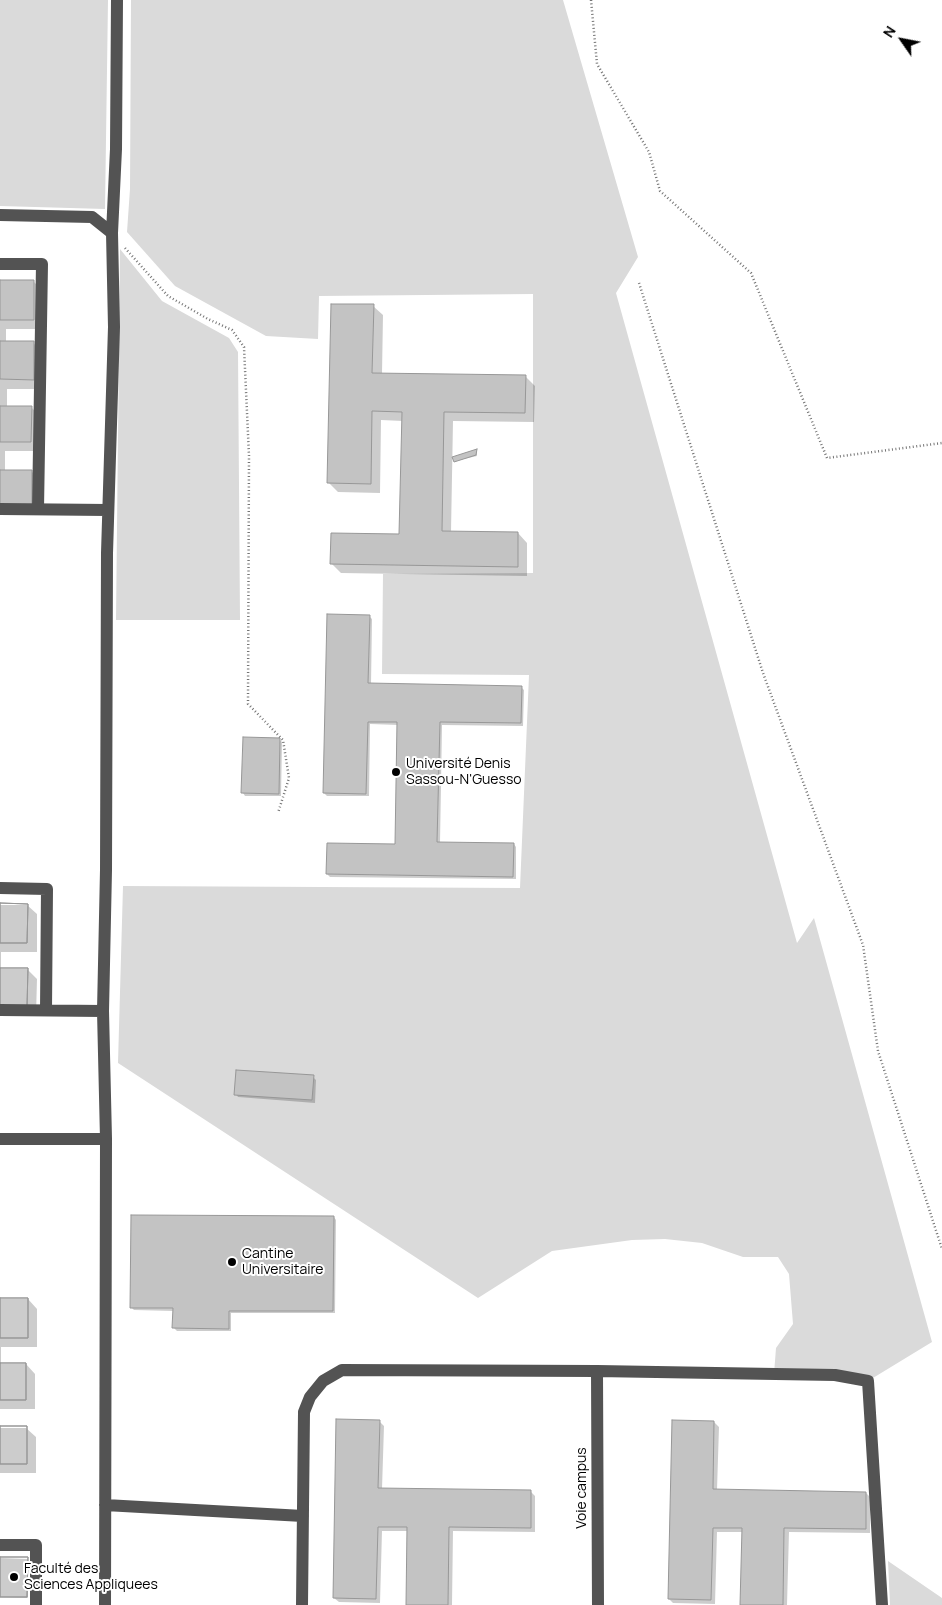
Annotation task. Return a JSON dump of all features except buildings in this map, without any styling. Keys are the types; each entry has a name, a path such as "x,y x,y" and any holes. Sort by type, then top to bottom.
{"street":[{"path":"105,1605 106,1139 103,1011 108,510 114,327 112,233 116,148 117,0"},
{"path":"0,215 92,216 112,233"},
{"path":"0,264 42,264 38,509"},
{"path":"0,509 108,510"},
{"path":"0,888 47,889 46,1010"},
{"path":"0,1010 103,1011"},
{"path":"0,1139 106,1139"},
{"path":"302,1605 304,1412 310,1397 323,1380 342,1370 597,1371 835,1375 868,1381 882,1605"},
{"name":"Voie campus","path":"597,1371 598,1605"},
{"path":"105,1506 303,1516"},
{"path":"0,1545 36,1545 36,1605"}],"path":[{"path":"591,0 597,64 649,152 660,191 751,273 827,458 942,443"},
{"path":"112,233 168,296 208,319 232,330 244,347 249,456 248,704 283,740 289,778 278,813"},
{"path":"639,284 763,673 863,945 878,1051 942,1249"}],"shaded area":[{"path":"0,0 108,0 105,209 0,206"},
{"path":"131,0 563,0 638,257 616,293 797,943 814,918 932,1342 868,1381 774,1374 776,1348 793,1324 789,1274 778,1257 743,1257 702,1243 665,1239 632,1240 552,1251 478,1298 118,1063 123,886 520,888 529,675 382,674 383,574 533,573 533,294 319,296 318,339 266,336 175,286 127,232 130,189"},
{"path":"120,249 162,301 229,338 238,352 240,620 116,620"},
{"path":"888,1561 942,1598 942,1605 890,1605"}],"place":[{"name":"Université Denis Sassou-N'Guesso","path":"396,772"},
{"name":"Cantine Universitaire","path":"232,1262"},
{"name":"Faculté des Sciences Appliquees","path":"14,1577"}]}
